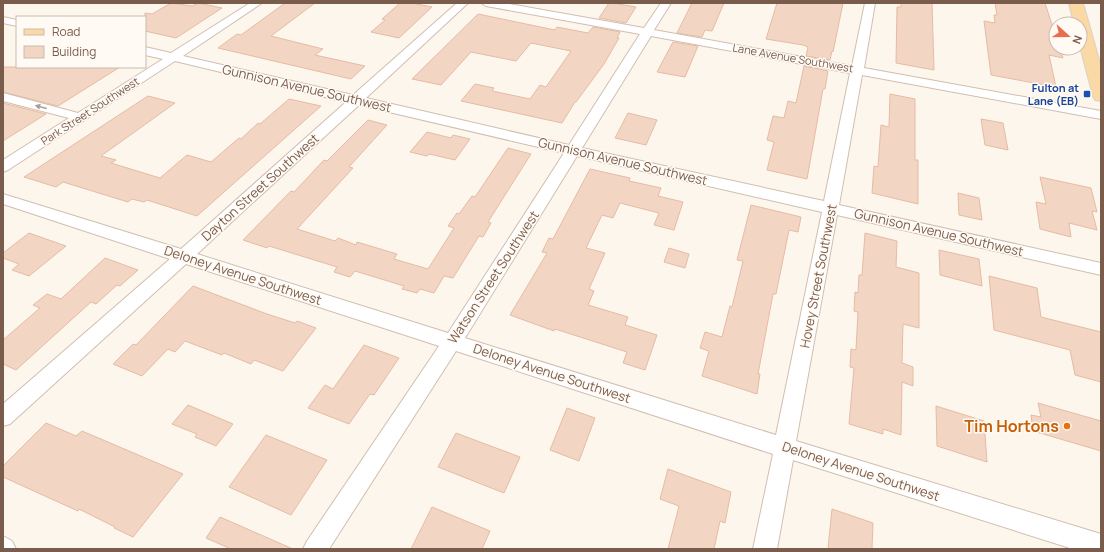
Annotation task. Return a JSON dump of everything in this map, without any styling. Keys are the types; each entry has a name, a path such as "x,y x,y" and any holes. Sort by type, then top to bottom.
{"main road":[{"path":"1076,3 1101,96"}],"street":[{"name":"Park Street Southwest","path":"3,167 257,3"},
{"name":"Dayton Street Southwest","path":"3,417 184,256 462,3"},
{"name":"Lane Avenue Southwest","path":"486,3 1101,115"},
{"name":"Watson Street Southwest","path":"315,549 452,342 666,3"},
{"name":"Hovey Street Southwest","path":"765,549 870,3"},
{"path":"3,20 16,23"},
{"name":"Gunnison Avenue Southwest","path":"146,51 572,150 831,207 1101,269"},
{"path":"3,97 79,117"},
{"name":"Deloney Avenue Southwest","path":"3,199 1101,546"}],"building":[{"path":"171,3 192,6 199,3 222,8 176,38 146,31 145,13 152,14"},
{"path":"285,3 315,3 271,36 323,49 315,55 365,66 351,79 218,48 237,34 241,35"},
{"path":"400,3 412,3 432,7 399,38 371,32 385,20 382,19"},
{"path":"609,3 636,7 626,23 599,18"},
{"path":"692,3 724,3 712,31 705,30 702,37 677,33"},
{"path":"777,3 843,3 830,60 806,56 808,47 803,45 766,39"},
{"path":"901,3 932,3 934,70 896,63 897,7 901,7"},
{"path":"995,3 1045,3 1049,16 1048,16 1048,56 1056,87 991,75 984,21 995,23 994,15 997,15"},
{"path":"478,14 555,30 557,27 588,33 593,27 620,32 617,38 619,38 604,64 575,102 562,123 461,101 475,84 494,88 492,91 530,99 540,85 546,87 571,51 531,43 516,61 471,52 441,85 412,79"},
{"path":"673,42 698,46 685,77 657,72"},
{"path":"804,66 828,71 825,89 823,89 807,179 767,170 774,142 767,140 773,116 784,118 788,101 796,103"},
{"path":"3,67 118,68 58,106 3,92"},
{"path":"890,94 915,99 915,160 918,160 918,204 872,193 874,166 878,167 881,125 889,127"},
{"path":"148,96 175,103 101,156 116,160 111,163 160,178 187,155 211,162 239,138 241,139 258,123 260,124 289,99 321,106 197,216 147,200 144,202 132,199 128,202 63,182 56,187 24,177"},
{"path":"3,103 46,114 3,141"},
{"path":"628,113 657,120 646,145 615,138"},
{"path":"981,119 1003,123 1008,150 985,145"},
{"path":"368,120 387,125 349,167 353,168 297,229 335,241 338,238 356,245 357,242 397,254 394,259 428,269 454,228 448,226 472,196 475,197 508,148 531,154 488,222 491,223 483,237 479,236 453,278 444,276 434,293 420,289 417,293 402,289 404,286 355,271 350,277 334,272 337,267 269,246 267,248 243,240 291,191 294,192 324,160 327,161"},
{"path":"427,132 451,138 453,135 470,139 455,160 429,154 427,156 410,152"},
{"path":"590,169 630,178 629,181 661,188 658,196 683,202 674,230 654,225 659,213 620,203 613,218 602,215 586,248 605,253 589,289 594,291 588,305 628,317 625,325 657,335 645,370 623,363 627,352 555,329 554,331 510,315 547,253 542,252 549,238 553,239"},
{"path":"1040,177 1091,188 1097,212 1092,211 1097,230 1069,223 1071,237 1040,229 1036,202 1046,204"},
{"path":"958,193 979,198 982,220 959,215"},
{"path":"751,205 801,217 798,232 789,230 776,294 773,294 758,374 760,374 757,394 702,376 709,351 700,348 705,332 722,337 730,306 732,307 743,261 737,260"},
{"path":"29,233 66,246 29,276 12,270 19,264 3,258 3,253"},
{"path":"865,233 897,241 896,267 919,273 919,328 903,324 902,363 913,367 913,386 902,382 901,435 883,429 883,434 849,424 854,368 850,367 851,349 856,350 858,312 854,311 855,292 858,293 859,275 862,275"},
{"path":"669,248 689,254 685,268 664,262"},
{"path":"939,250 979,259 982,286 940,275"},
{"path":"105,258 138,270 120,286 117,285 96,304 91,302 16,370 3,364 3,340 40,308 33,305 47,294 61,299"},
{"path":"989,276 1037,288 1041,317 1101,332 1101,382 1075,375 1070,350 994,330"},
{"path":"193,286 267,314 295,323 297,321 316,328 283,371 254,360 251,364 224,353 222,355 185,341 175,352 168,349 142,376 113,364 133,344 136,345"},
{"path":"364,345 399,358 374,395 370,394 349,424 308,408 325,385 333,389"},
{"name":"Tim Hortons","path":"1038,403 1101,421 1101,451 1033,431 1031,415 1041,417"},
{"path":"188,405 233,424 216,446 195,437 197,434 172,424"},
{"path":"936,406 984,421 987,462 937,446"},
{"path":"567,408 595,418 579,461 550,450"},
{"path":"46,423 76,436 82,431 183,474 133,537 79,509 78,511 3,477 3,466"},
{"path":"456,433 520,457 504,493 438,467"},
{"path":"266,435 327,460 291,515 229,487"},
{"path":"668,469 731,492 725,523 720,521 714,549 668,549 679,506 660,499"},
{"path":"432,507 490,531 482,549 411,549"},
{"path":"832,509 873,523 872,549 828,549"},
{"path":"220,517 293,549 231,549 206,538"}],"place":[{"name":"Fulton at Lane (EB)","path":"1087,94"},
{"name":"Tim Hortons","path":"1067,426"}]}
